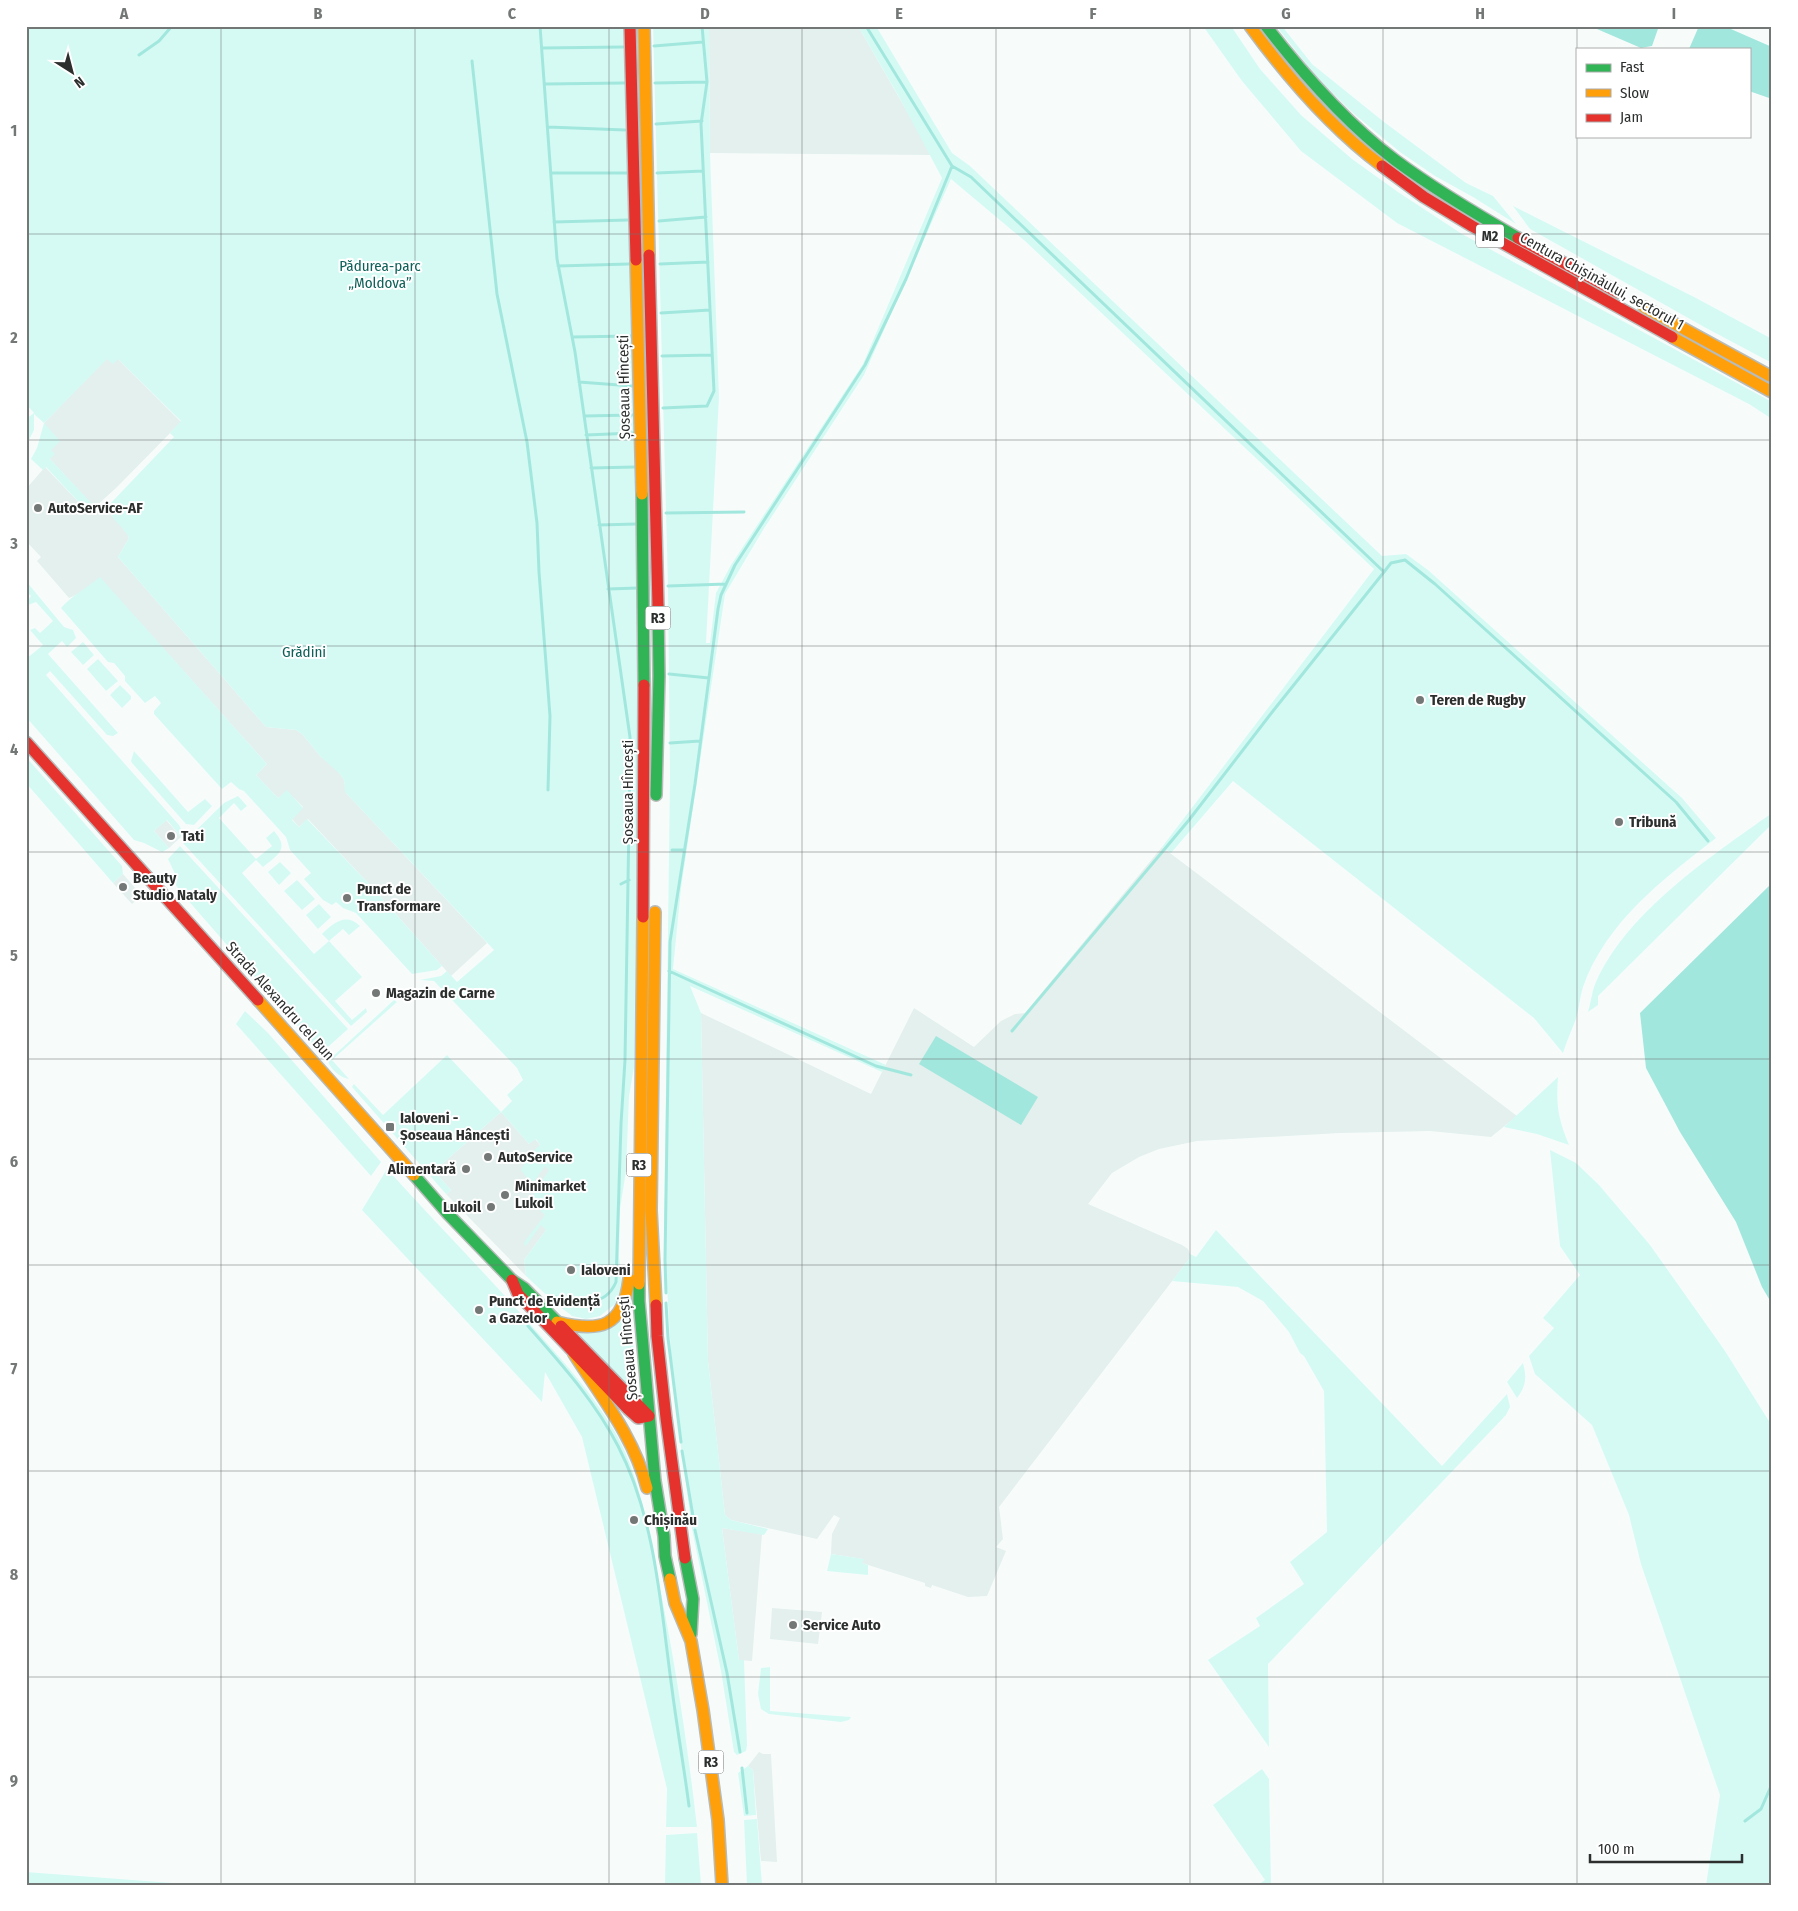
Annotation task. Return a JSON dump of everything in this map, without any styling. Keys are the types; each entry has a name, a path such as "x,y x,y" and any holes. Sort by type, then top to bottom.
{"main road":[{"name":"Șoseaua Hîncești","path":"630,26 644,586 644,793 638,1301 651,1415 655,1482 664,1536 665,1556"},
{"name":"Șoseaua Hîncești","path":"644,26 658,582 659,676 656,809"},
{"name":"Centura Chișinăului, sectorul 1","path":"1250,26 1300,91 1326,118 1373,159 1408,186 1501,243 1772,392"},
{"name":"Centura Chișinăului, sectorul 1","path":"1266,26 1327,99 1357,128 1396,160 1479,215 1772,377"},
{"name":"Strada Alexandru cel Bun","path":"26,742 317,1065 448,1214 512,1280 524,1288 651,1415"},
{"name":"Șoseaua Hîncești","path":"655,902 651,1210 658,1336 684,1553"},
{"name":"R3","path":"557,1322 583,1328 601,1326 618,1316 624,1308 628,1295 632,1112 640,1016"},
{"name":"R3","path":"651,1210 649,1245 650,1298 657,1407 651,1415 660,1435 677,1535 684,1553 693,1599 690,1641"},
{"name":"Strada Alexandru cel Bun","path":"512,1280 518,1294 633,1414 638,1418 651,1415"},
{"name":"R3","path":"574,1354 613,1411 632,1445 646,1482 656,1538 665,1556 675,1603 690,1641 714,1784 722,1885"},
{"path":"651,1415 662,1403 664,1393"}],"shaded area":[{"path":"709,26 858,26 932,155 710,153"},
{"path":"107,358 118,359 181,422 95,507 109,513 127,532 129,538 118,557 266,727 296,730 302,734 321,757 336,768 344,780 346,793 487,943 451,976 308,819 299,827 292,819 303,807 287,791 278,798 256,775 267,764 100,578 78,594 69,598 37,561 41,557 26,541 26,489 45,467 85,509 94,507 50,459 51,450 44,423"},
{"path":"166,820 181,837 169,848 154,831"},
{"path":"1162,847 1517,1116 1491,1137 1430,1131 1340,1133 1197,1141 1159,1149 1139,1157 1112,1173 1088,1204 1182,1245 1188,1249 1189,1259 999,1507 1003,1539 996,1547 1006,1551 987,1596 968,1597 932,1585 931,1588 925,1586 925,1583 862,1563 863,1559 831,1554 832,1534 840,1518 834,1515 817,1539 731,1520 725,1515 708,1361 701,1013 871,1094 914,1008 974,1047 1001,1021 1015,1014 1025,1013"},
{"path":"123,874 142,896 132,904 113,883"},
{"path":"501,1112 529,1144 535,1139 554,1162 545,1215 546,1230 524,1260 526,1276 446,1194 451,1190 434,1171"},
{"path":"722,1528 762,1534 752,1661 739,1660"},
{"path":"772,1608 822,1612 818,1644 770,1639"},
{"path":"759,1752 771,1754 777,1862 761,1861 753,1770 748,1766"}],"green space":[{"name":"Pădurea-parc „Moldova”","path":"26,26 623,26 640,647 634,1067 629,1096 626,1171 620,1209 619,1256 622,1284 615,1304 600,1316 586,1319 572,1316 526,1276 524,1260 546,1230 541,1225 526,1246 524,1244 545,1215 530,1200 549,1170 545,1166 532,1184 521,1170 529,1155 540,1145 536,1139 529,1144 501,1112 512,1101 507,1095 523,1080 517,1068 434,981 420,980 441,976 447,971 457,982 494,950 345,792 344,780 340,774 321,757 302,734 296,730 266,727 118,557 129,538 111,515 108,506 174,437 170,433 181,421 118,359 113,364 107,359 44,423 34,414 34,430 26,446 26,419 34,413 26,404"},
{"path":"653,26 709,26 710,153 719,397 706,643 710,643 716,593 731,565 863,364 942,178 899,97 858,26 876,26 952,153 970,166 1382,556 1406,554 1428,570 1682,798 1716,838 1657,886 1621,922 1606,942 1593,964 1583,987 1576,1020 1563,1053 1534,1018 1233,781 1171,853 1162,847 1374,569 1025,241 951,179 864,375 763,530 725,594 681,888 673,969 886,1065 882,1072 690,986 701,1013 708,1361 725,1515 731,1520 768,1529 764,1535 722,1528 739,1660 744,1660 747,1745 746,1751 737,1755 734,1752 721,1671 692,1529 673,1388 664,1236 670,777 668,586"},
{"path":"1203,26 1231,26 1260,69 1301,115 1352,159 1398,192 1462,234 1772,402 1772,419 1749,404 1397,223 1301,151 1242,81"},
{"path":"1276,26 1282,26 1312,64 1384,122 1466,183 1493,196 1516,224 1435,176 1400,152 1354,114 1318,79"},
{"path":"1513,206 1696,298 1772,339 1772,363 1530,229"},
{"path":"44,423 60,441 51,450 55,454 50,459 95,507 91,510 88,508 86,510 46,467 43,470 31,459 37,448"},
{"path":"100,577 267,764 256,775 278,798 287,790 303,808 292,820 299,827 307,819 370,885 442,966 437,970 412,974 356,913 343,908 336,902 332,905 323,900 304,879 311,873 290,850 286,837 244,791 231,782 222,789 154,714 154,711 161,703 155,696 145,703 125,681 125,676 114,663 108,662 61,608"},
{"path":"26,581 64,627 73,630 76,638 67,647 62,641 48,654 118,733 113,736 107,735 50,671 46,675 179,825 182,831 181,837 167,820 154,831 169,848 162,852 134,840 26,717 26,659 43,645 30,630 35,628 40,633 53,621 36,602 28,605 26,603 31,596 26,591"},
{"path":"83,642 94,655 83,665 71,652"},
{"path":"98,659 118,681 106,691 87,669"},
{"path":"120,685 131,696 131,699 122,708 110,695"},
{"path":"134,751 188,812 205,799 212,806 194,825 186,824 132,763"},
{"path":"26,757 122,866 123,874 113,883 26,783"},
{"path":"238,796 247,806 241,811 234,803 219,818 256,859 272,846 266,838 274,831 279,837 282,847 277,855 263,867 256,860 242,873 314,954 329,941 362,977 335,1001 352,1020 366,1008 367,1012 351,1026 183,843 224,803"},
{"path":"1772,813 1772,824 1598,996 1598,1005 1588,1012 1593,989 1610,956 1649,909 1698,867"},
{"path":"180,846 348,1029 320,1054 179,890 176,885 177,878 168,859"},
{"path":"280,862 291,873 279,885 268,872"},
{"path":"297,880 315,899 302,910 284,891"},
{"path":"319,904 331,917 318,929 306,915"},
{"path":"345,919 355,922 360,926 349,935 343,929 329,941 322,934 335,923"},
{"path":"394,1000 397,1002 332,1060 349,1079 336,1073 328,1061"},
{"path":"245,1011 268,1033 381,1162 371,1176 236,1024"},
{"path":"447,1055 501,1112 434,1171 451,1190 446,1194 352,1087 354,1084 383,1115"},
{"path":"1558,1077 1557,1096 1559,1112 1569,1145 1537,1134 1504,1127"},
{"path":"1550,1150 1576,1163 1599,1185 1650,1245 1725,1351 1772,1426 1772,1885 1706,1885 1720,1795 1641,1564 1629,1515 1592,1425 1535,1374 1529,1356 1554,1328 1543,1318 1580,1275 1560,1246"},
{"path":"387,1169 501,1291 569,1368 598,1406 623,1448 641,1498 663,1601 680,1697 697,1827 666,1827 667,1789 582,1437 545,1372 542,1402 362,1210"},
{"path":"1216,1230 1442,1466 1507,1394 1510,1407 1506,1415 1268,1664 1269,1747 1208,1660 1260,1626 1256,1618 1304,1584 1290,1562 1327,1532 1324,1391 1289,1332 1263,1301 1238,1287 1172,1281 1189,1259 1190,1254 1196,1257"},
{"path":"630,1309 638,1398 571,1332"},
{"path":"1523,1363 1525,1382 1517,1398 1507,1382"},
{"path":"831,1554 864,1559 862,1563 868,1565 868,1575 827,1571"},
{"path":"770,1667 770,1711 851,1717 849,1720 841,1722 769,1714 761,1709 758,1694 761,1668"},
{"path":"748,1766 753,1770 756,1815 744,1816 738,1773"},
{"path":"1262,1769 1269,1779 1271,1885 1258,1885 1265,1880 1213,1805"},
{"path":"757,1819 762,1885 747,1885 744,1820"},
{"path":"697,1833 701,1885 665,1885 666,1835"},
{"path":"26,1872 199,1885 26,1885"}],"water":[{"path":"1590,26 1659,26 1652,46 1641,48"},
{"path":"1699,26 1724,26 1772,47 1772,99 1750,91 1750,48 1689,48"},
{"path":"1772,883 1772,1304 1762,1287 1736,1222 1680,1132 1646,1068 1640,1013"},
{"path":"936,1036 1038,1097 1021,1125 919,1064"}],"waterway":[{"path":"139,55 159,41 172,26"},
{"path":"540,26 557,259 575,352 630,737 625,1060 616,1282 611,1290 598,1300 582,1302 556,1297 552,1299"},
{"path":"663,408 707,406 714,391 701,124 707,82 702,26"},
{"path":"866,26 952,166 971,177 1384,572 1189,820 1012,1031"},
{"path":"654,46 703,42"},
{"path":"542,48 623,47"},
{"path":"472,61 497,294 527,442 537,523 550,716 548,790"},
{"path":"655,83 707,82"},
{"path":"545,84 624,83"},
{"path":"656,124 702,121"},
{"path":"548,127 625,130"},
{"path":"666,1293 670,942 695,784 721,595 735,565 865,365 906,279 952,166"},
{"path":"657,173 703,171"},
{"path":"551,173 627,173"},
{"path":"659,221 706,217"},
{"path":"554,222 628,220"},
{"path":"660,264 708,262"},
{"path":"558,266 629,264"},
{"path":"661,313 710,310"},
{"path":"572,337 631,336"},
{"path":"662,356 712,355"},
{"path":"579,382 632,386"},
{"path":"584,416 633,415"},
{"path":"586,435 634,433"},
{"path":"591,468 635,467"},
{"path":"666,513 744,512"},
{"path":"599,525 636,524"},
{"path":"1384,572 1391,563 1405,560 1435,584 1676,802 1708,841"},
{"path":"668,586 726,584"},
{"path":"608,589 638,588"},
{"path":"669,674 709,678"},
{"path":"670,743 700,741"},
{"path":"672,850 684,850"},
{"path":"621,884 629,880"},
{"path":"669,971 876,1066 911,1075"},
{"path":"666,1303 668,1338 681,1442"},
{"path":"528,1326 577,1383 599,1413 631,1474 649,1534 655,1565 689,1806"},
{"path":"682,1451 694,1522"},
{"path":"695,1530 727,1673 740,1752"},
{"path":"742,1768 747,1813"},
{"path":"1745,1821 1761,1809 1772,1784"}],"traffic: fast":[{"path":"1266,26 1326,98 1377,146 1440,191 1518,238"},
{"path":"642,494 644,685"},
{"path":"656,795 659,676 658,606"},
{"path":"414,1175 448,1214 512,1280 524,1288 561,1326"},
{"path":"639,1284 655,1481 670,1579"},
{"path":"685,1558 693,1599 691,1634"}],"traffic: slow":[{"path":"644,26 649,255"},
{"path":"1250,26 1279,64 1327,118 1382,166"},
{"path":"636,260 642,494"},
{"path":"1644,307 1772,377"},
{"path":"1672,337 1772,392"},
{"path":"655,912 651,1210 656,1305"},
{"path":"639,1284 643,917"},
{"path":"258,1000 414,1175"},
{"path":"557,1322 586,1327 607,1323 615,1317 621,1308 629,1279"},
{"path":"574,1354 626,1435 647,1488"},
{"path":"670,1579 675,1603 691,1641 703,1710 718,1820 722,1885"}],"traffic: jam":[{"path":"630,26 636,260"},
{"path":"1382,166 1424,197 1472,226 1672,337"},
{"path":"1518,238 1617,292"},
{"path":"649,255 658,606"},
{"path":"643,917 644,685"},
{"path":"26,742 258,1000"},
{"path":"512,1280 518,1294 628,1409 638,1418 649,1416 561,1326"},
{"path":"656,1305 657,1336 666,1418 685,1558"}],"place":[{"name":"AutoService-AF","path":"38,508"},
{"name":"Teren de Rugby","path":"1420,700"},
{"name":"Tribună","path":"1619,822"},
{"name":"Tati","path":"171,836"},
{"name":"Beauty Studio Nataly","path":"123,887"},
{"name":"Punct de Transformare","path":"347,898"},
{"name":"Magazin de Carne","path":"376,993"},
{"name":"Ialoveni - Șoseaua Hâncești","path":"390,1127"},
{"name":"AutoService","path":"488,1157"},
{"name":"Alimentară","path":"466,1169"},
{"name":"Minimarket Lukoil","path":"505,1195"},
{"name":"Lukoil","path":"491,1207"},
{"name":"Ialoveni","path":"571,1270"},
{"name":"Punct de Evidență a Gazelor","path":"479,1310"},
{"name":"Chișinău","path":"634,1520"},
{"name":"Service Auto","path":"793,1625"}],"park label":[{"name":"Grădini","path":"304,652"}]}
